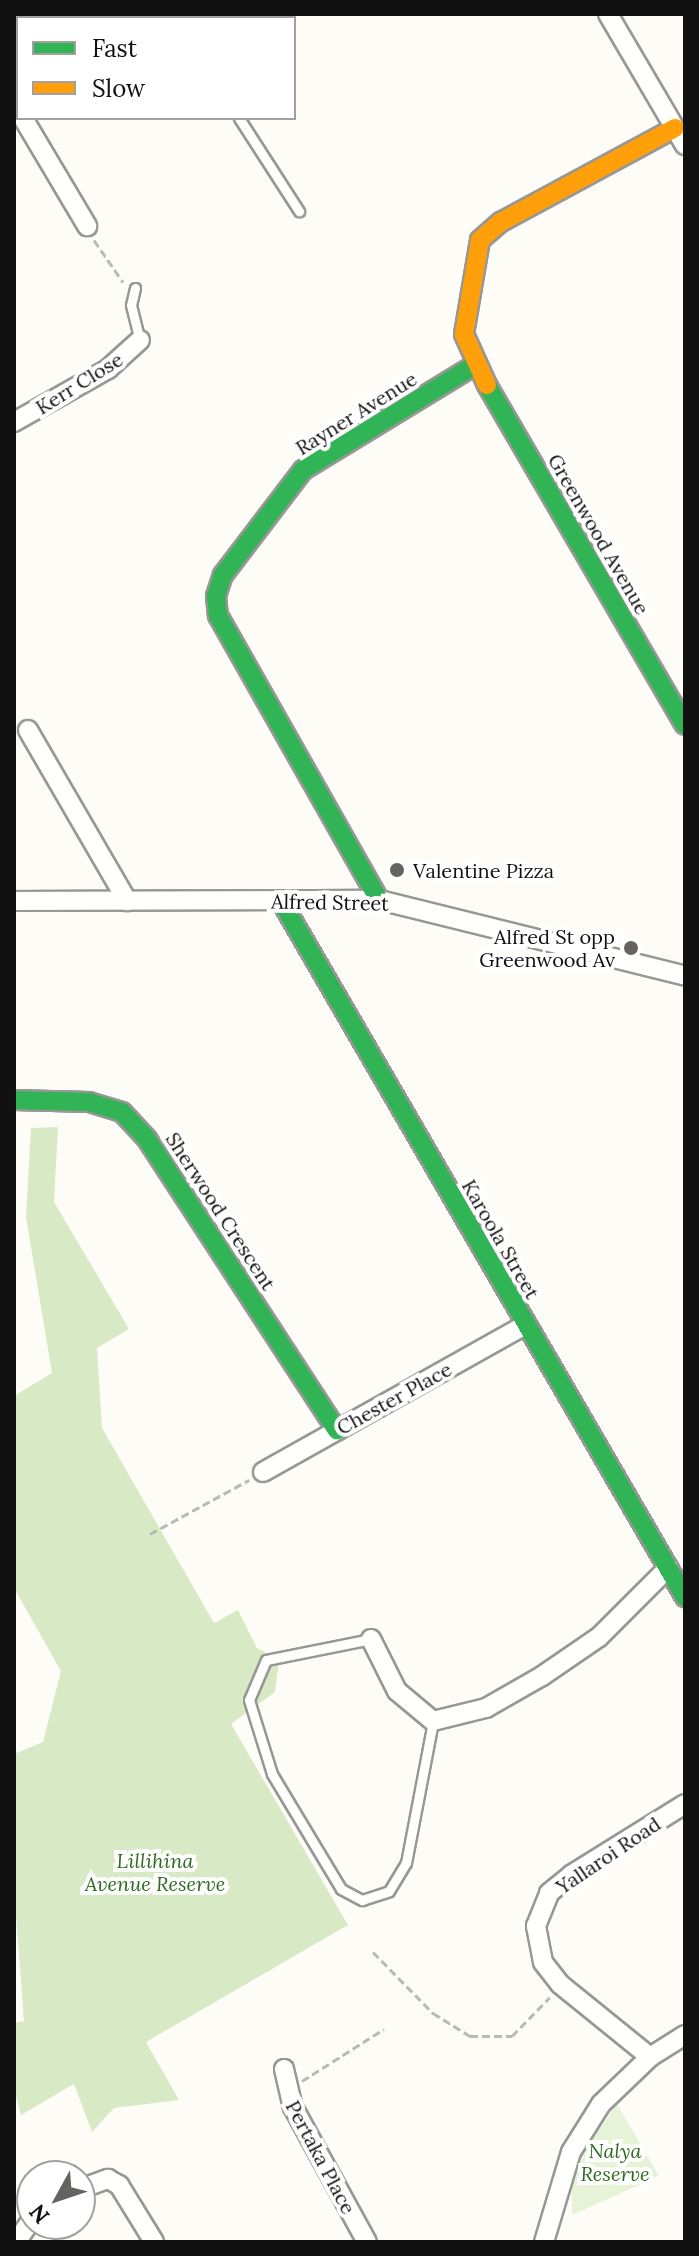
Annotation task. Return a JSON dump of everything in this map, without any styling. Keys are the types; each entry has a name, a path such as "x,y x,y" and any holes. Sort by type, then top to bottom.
{"street":[{"path":"475,365 464,334 480,240 501,222 680,136 608,14"},
{"path":"24,120 87,226"},
{"name":"Kerr Close","path":"14,422 108,369 140,340"},
{"name":"Greenwood Avenue","path":"475,365 685,725"},
{"name":"Rayner Avenue","path":"379,900 218,616 216,596 223,575 303,470 475,365"},
{"path":"28,730 127,901"},
{"name":"Alfred Street","path":"14,901 379,900 685,976"},
{"name":"Karoola Street","path":"281,901 685,1597"},
{"name":"Sherwood Crescent","path":"14,1100 89,1102 122,1112 147,1139 337,1430"},
{"name":"Chester Place","path":"263,1472 525,1325"},
{"path":"371,1639 397,1691 433,1721 486,1708 542,1676 599,1637 668,1568"},
{"name":"Yallaroi Road","path":"650,2057 560,1984 543,1962 536,1926 549,1893 685,1804"},
{"path":"544,2242 571,2152 601,2104 650,2057 685,2035"},
{"name":"Pertaka Place","path":"284,2069 285,2091 367,2242"},
{"path":"96,2183 108,2179 119,2185 154,2242"}],"lane":[{"path":"240,120 299,211"},
{"path":"130,289 140,340"},
{"path":"371,1639 266,1660 249,1700 272,1774 341,1889 362,1900 389,1891 406,1863 433,1721"}],"path":[{"path":"104,257 130,289"},
{"path":"150,1534 263,1472"},
{"path":"373,1952 433,2013 470,2036 512,2036 560,1984"},
{"path":"285,2091 384,2029"}],"green space":[{"name":"Lillihina Avenue Reserve","path":"58,1127 54,1202 129,1329 97,1348 102,1428 214,1623 238,1610 257,1648 279,1660 275,1692 231,1724 348,1925 146,2042 179,2100 114,2108 92,2132 74,2084 21,2115 14,2089 14,2023 24,2021 14,1890 14,1754 43,1742 61,1671 14,1588 14,1396 52,1373 26,1217 31,1128"},
{"name":"Nalya Reserve","path":"617,2104 659,2176 572,2215 572,2184 584,2152"}],"traffic: fast":[{"path":"379,900 218,616 216,596 223,575 303,470 475,365"},
{"path":"487,385 685,725"},
{"path":"281,901 685,1597"},
{"path":"14,1100 89,1102 122,1112 147,1139 337,1430"}],"traffic: slow":[{"path":"487,385 464,334 480,240 501,222 675,128"}],"place":[{"name":"Valentine Pizza","path":"397,870"},
{"name":"Alfred St opp Greenwood Av","path":"631,948"}]}
